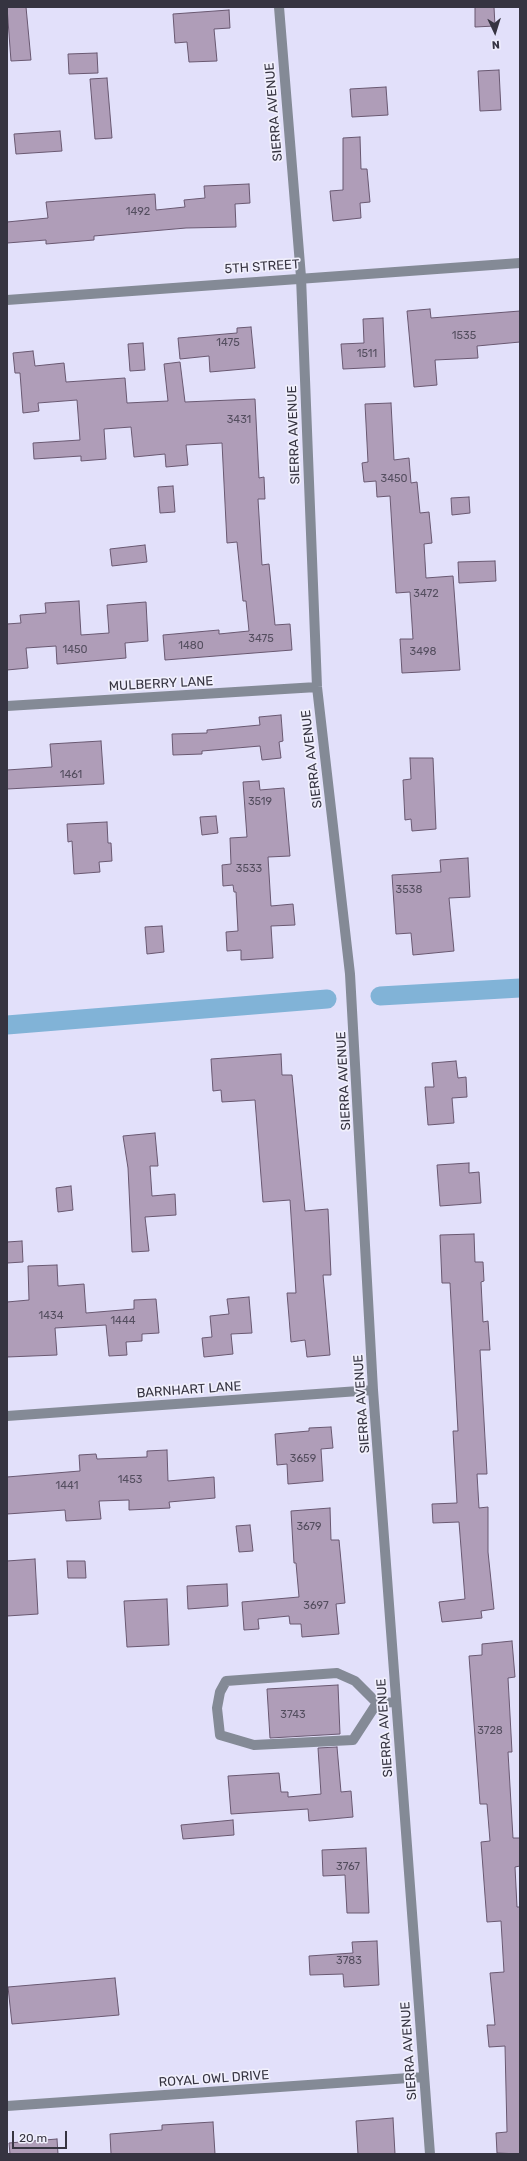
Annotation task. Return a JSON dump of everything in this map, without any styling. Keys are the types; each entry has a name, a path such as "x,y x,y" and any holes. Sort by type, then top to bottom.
{"street":[{"name":"SIERRA AVENUE","path":"279,7 301,277 317,687 350,974 354,1025 373,1390 423,2077 430,2154"},
{"name":"5TH STREET","path":"7,300 301,277 520,263"},
{"name":"MULBERRY LANE","path":"7,706 317,687"},
{"name":"BARNHART LANE","path":"7,1416 373,1390"},
{"path":"376,1703 353,1740 254,1745 220,1735 217,1708 220,1692 226,1681 336,1673 355,1681 376,1703 396,1702"},
{"name":"ROYAL OWL DRIVE","path":"7,2106 423,2077"}],"building":[{"path":"7,7 26,7 31,60 11,61"},
{"path":"475,7 494,7 495,26 475,27"},
{"path":"229,10 230,28 214,29 217,61 189,62 187,42 175,43 173,14"},
{"path":"97,53 98,73 69,74 68,54"},
{"path":"499,70 501,110 480,111 478,71"},
{"path":"107,78 112,138 95,139 90,79"},
{"path":"386,87 388,115 352,117 350,89"},
{"path":"60,131 62,151 16,154 14,134"},
{"path":"360,137 361,169 367,169 370,202 360,203 361,218 333,221 330,191 343,190 343,138"},
{"path":"249,184 250,203 235,204 236,227 186,228 94,236 94,240 46,244 46,240 7,243 7,222 48,218 46,202 155,194 156,210 185,207 184,200 205,198 204,186"},
{"path":"430,309 431,318 520,311 520,342 477,346 478,358 435,360 437,385 414,387 407,311"},
{"path":"383,318 385,367 343,369 341,344 364,343 363,319"},
{"path":"251,327 255,368 210,372 209,356 180,359 178,338 237,333 237,328"},
{"path":"143,343 145,370 130,371 128,344"},
{"path":"33,351 35,366 64,363 66,382 125,378 127,403 168,401 164,364 180,362 185,402 255,399 259,478 264,477 265,499 258,499 262,565 269,564 275,625 290,624 292,650 165,660 163,635 219,630 219,634 249,631 246,601 243,601 237,542 227,543 222,443 186,445 188,465 166,467 165,454 134,457 131,427 104,429 106,459 81,461 81,456 34,459 33,443 80,440 77,400 38,403 39,411 23,413 20,373 15,373 13,353"},
{"path":"391,403 394,460 409,458 411,483 417,482 420,513 429,512 432,543 424,544 426,578 453,576 460,670 402,673 400,639 413,639 410,592 396,593 390,496 377,497 376,481 364,482 362,463 368,462 365,404"},
{"path":"173,486 175,512 160,513 158,487"},
{"path":"469,497 470,513 452,515 451,498"},
{"path":"145,545 147,562 112,566 110,549"},
{"path":"495,561 496,581 459,583 458,562"},
{"path":"79,601 81,635 109,633 107,605 146,602 148,641 125,643 126,658 57,664 56,646 26,648 28,668 7,670 7,624 21,623 20,615 46,613 45,603"},
{"path":"281,715 283,741 279,742 281,758 262,760 260,746 202,751 202,754 173,755 172,734 207,733 207,730 260,725 259,717"},
{"path":"101,741 104,784 7,789 7,770 52,767 50,744"},
{"path":"410,758 433,758 436,829 412,831 411,819 405,820 403,780 411,779"},
{"path":"259,781 260,790 284,788 290,856 268,857 271,906 293,904 295,925 271,926 273,958 241,960 241,950 227,951 226,932 238,931 236,892 234,892 233,885 223,886 222,865 231,864 230,838 247,837 243,782"},
{"path":"216,816 218,833 202,835 200,817"},
{"path":"107,822 108,843 111,843 112,861 99,862 100,872 74,874 72,841 68,842 67,824"},
{"path":"468,858 470,897 449,898 454,951 413,955 411,933 396,934 392,875 441,872 440,860"},
{"path":"162,926 164,952 147,954 145,927"},
{"path":"281,1054 282,1075 292,1075 305,1211 328,1209 331,1275 323,1275 330,1355 307,1357 305,1340 291,1342 287,1293 296,1293 290,1200 263,1202 255,1100 222,1102 221,1090 213,1091 211,1059"},
{"path":"456,1061 458,1078 466,1077 467,1097 452,1098 454,1123 428,1125 425,1087 434,1087 432,1063"},
{"path":"155,1133 158,1166 150,1166 152,1196 175,1194 176,1215 145,1217 149,1251 132,1252 128,1168 123,1136"},
{"path":"469,1163 469,1173 479,1172 481,1203 440,1206 437,1165"},
{"path":"71,1186 73,1210 58,1212 56,1188"},
{"path":"474,1234 475,1262 483,1262 484,1281 481,1282 483,1322 488,1321 490,1350 480,1350 487,1474 477,1474 479,1508 488,1507 488,1552 494,1609 481,1611 482,1618 442,1622 439,1602 465,1599 459,1522 433,1523 432,1504 457,1503 453,1431 458,1431 450,1283 442,1283 440,1235"},
{"path":"22,1241 23,1262 7,1263 7,1242"},
{"path":"57,1265 58,1286 84,1284 86,1313 134,1309 134,1300 156,1299 159,1333 142,1334 142,1341 126,1342 127,1355 109,1356 106,1325 55,1328 57,1355 7,1357 7,1302 29,1300 28,1266"},
{"path":"249,1297 252,1333 231,1334 233,1354 204,1357 202,1338 212,1337 210,1316 229,1314 227,1299"},
{"path":"331,1427 333,1448 321,1449 323,1481 288,1484 287,1464 277,1465 275,1434 309,1431 309,1428"},
{"path":"167,1450 168,1481 214,1477 215,1498 169,1502 170,1508 129,1510 129,1500 99,1501 101,1519 66,1521 65,1510 7,1514 7,1477 80,1471 79,1455 96,1454 97,1459 147,1457 147,1451"},
{"path":"330,1508 331,1540 339,1540 345,1603 336,1604 339,1634 302,1637 301,1624 290,1624 289,1616 258,1619 259,1629 244,1630 242,1602 299,1597 296,1563 294,1563 291,1511"},
{"path":"250,1525 253,1551 239,1552 236,1526"},
{"path":"35,1559 38,1614 7,1616 7,1561"},
{"path":"67,1561 85,1561 86,1578 68,1578"},
{"path":"227,1584 228,1606 188,1609 187,1586"},
{"path":"167,1599 169,1645 127,1647 124,1601"},
{"path":"512,1641 515,1677 508,1678 512,1752 508,1752 513,1838 520,1838 520,1866 515,1867 517,1907 520,1907 520,2154 497,2153 496,2133 507,2132 505,2046 489,2047 487,2025 495,2025 490,1973 504,1972 501,1921 487,1922 481,1842 490,1841 487,1804 480,1804 469,1656 482,1655 482,1644"},
{"path":"338,1685 340,1734 270,1738 267,1689"},
{"path":"337,1747 341,1792 351,1791 353,1817 309,1821 308,1809 231,1814 228,1776 279,1773 281,1792 288,1792 288,1797 321,1794 318,1748"},
{"path":"233,1820 234,1835 183,1839 181,1825"},
{"path":"366,1848 369,1913 347,1913 345,1875 323,1876 322,1850"},
{"path":"377,1941 379,1985 344,1987 343,1974 310,1975 309,1956 353,1953 352,1942"},
{"path":"115,1978 119,2015 12,2024 8,1987"},
{"path":"393,2118 395,2154 358,2154 356,2121"},
{"path":"213,2122 215,2154 111,2154 110,2134 162,2130 162,2125"},
{"path":"57,2139 58,2154 10,2154 9,2143"}],"waterway":[{"path":"380,996 520,988"},
{"path":"7,1025 327,999"}]}
